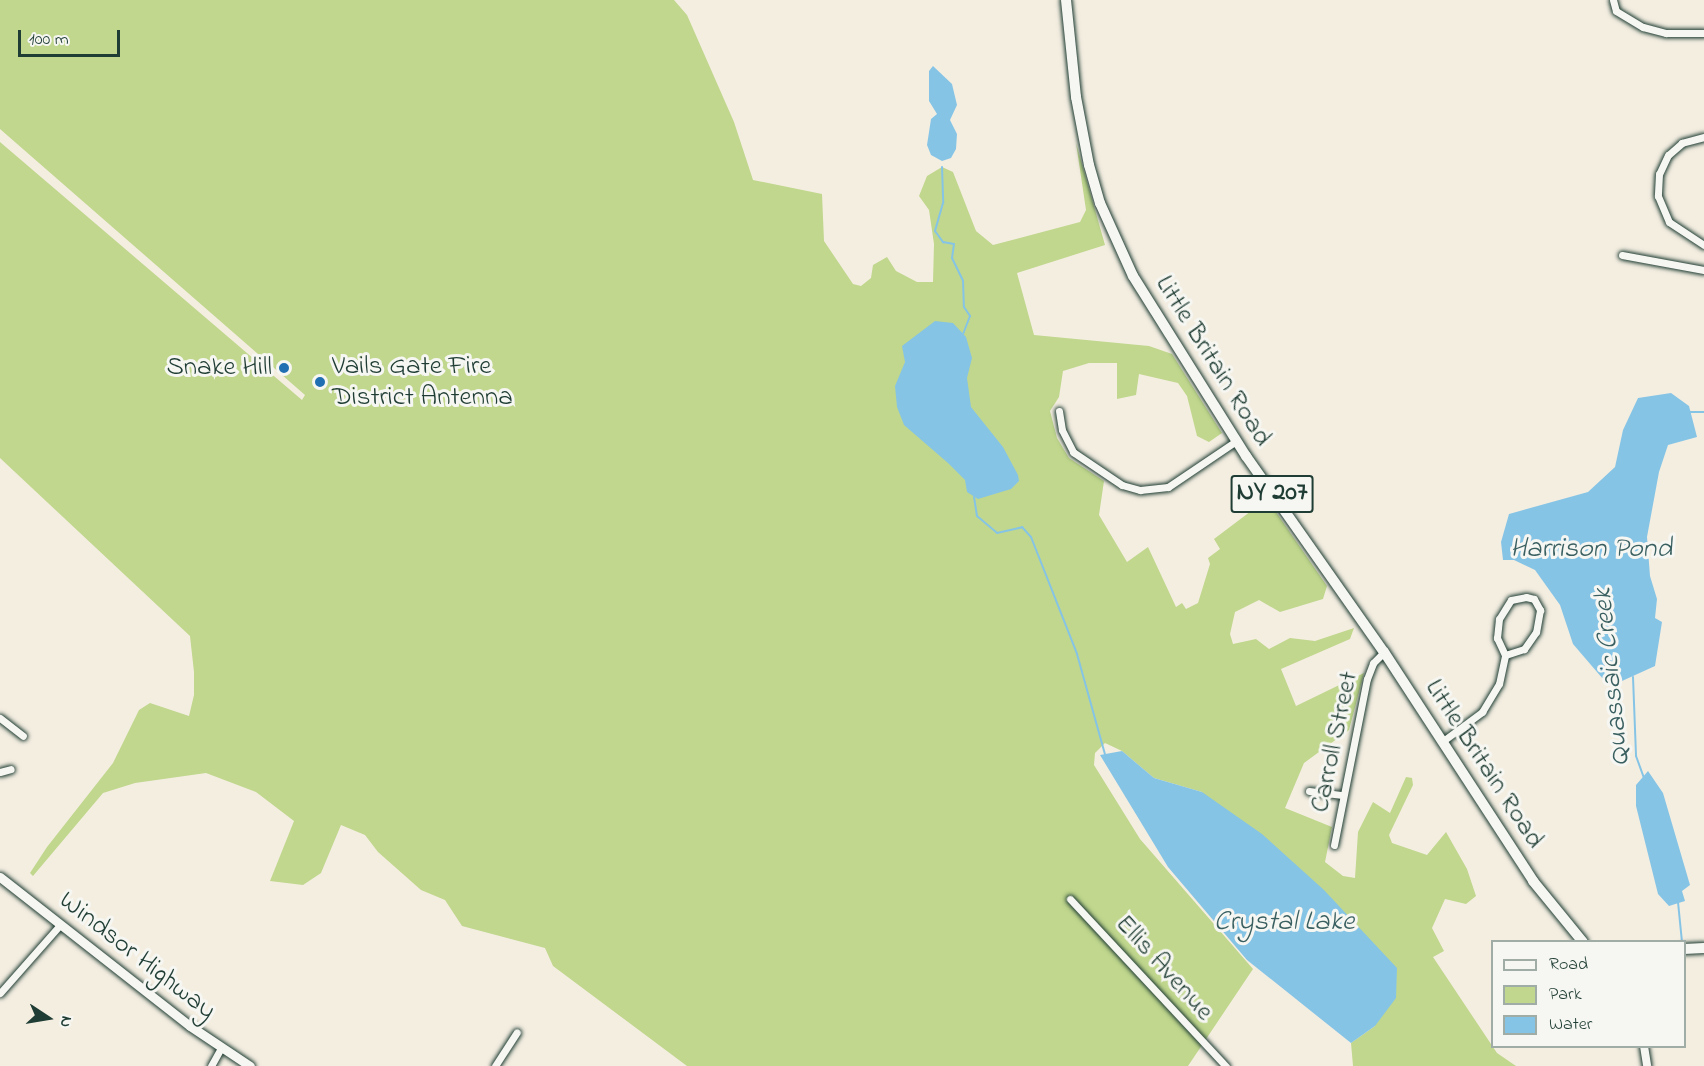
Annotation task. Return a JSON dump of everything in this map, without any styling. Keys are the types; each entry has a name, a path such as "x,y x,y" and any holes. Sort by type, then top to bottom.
{"main road":[{"name":"Little Britain Road","path":"1066,0 1082,134 1101,203 1133,276 1236,441 1384,652 1533,881 1581,940"},
{"name":"Windsor Highway","path":"0,878 221,1048 250,1066"},
{"path":"1688,949 1704,948"}],"street":[{"path":"1613,0 1616,11 1643,27 1666,33 1704,33"},
{"path":"1704,137 1682,143 1668,155 1659,174 1658,196 1669,222 1704,245"},
{"path":"1622,255 1704,270"},
{"path":"1059,411 1062,430 1073,452 1122,485 1140,490 1168,487 1236,441"},
{"path":"1443,741 1482,712 1499,684 1505,655 1497,638 1498,619 1511,600 1534,600 1540,610 1536,632 1524,649 1505,655"},
{"name":"Carroll Street","path":"1334,845 1367,679 1373,663 1384,652"},
{"path":"0,718 23,736"},
{"path":"0,772 11,769"},
{"path":"1309,791 1343,795"},
{"name":"Ellis Avenue","path":"1070,899 1226,1066"},
{"path":"0,993 60,925"},
{"path":"495,1066 517,1032"},
{"path":"211,1066 221,1048"},
{"path":"1644,1048 1647,1066"}],"green space":[{"path":"0,0 674,0 687,15 734,122 753,180 822,194 824,241 853,284 861,286 871,278 873,265 887,257 896,271 917,282 933,282 934,244 929,210 919,196 927,176 942,167 953,172 976,231 993,245 1080,222 1086,210 1076,143 1105,245 1017,273 1034,335 1149,346 1172,354 1222,433 1209,442 1197,436 1187,396 1178,383 1139,374 1136,395 1117,399 1117,363 1089,363 1063,371 1059,397 1050,411 1057,438 1069,458 1104,481 1099,515 1127,562 1148,547 1176,607 1182,603 1186,609 1198,603 1210,564 1208,558 1220,549 1214,539 1267,499 1327,586 1323,599 1280,612 1259,600 1235,612 1230,634 1233,644 1256,639 1269,649 1290,638 1315,641 1354,628 1350,639 1281,669 1296,706 1364,673 1349,730 1304,763 1285,808 1332,827 1325,862 1343,876 1355,878 1358,832 1373,802 1390,813 1406,777 1412,778 1413,785 1389,835 1392,843 1427,855 1446,832 1467,869 1476,896 1466,904 1445,899 1432,928 1444,951 1433,957 1491,1044 1491,1048 1516,1066 1353,1066 1351,1043 1375,1026 1202,792 1154,778 1122,751 1105,743 1095,753 1094,765 1140,839 1253,969 1188,1066 687,1066 553,966 545,948 462,926 445,900 421,890 378,852 365,835 341,825 321,873 303,885 270,881 294,821 256,792 206,773 135,783 103,793 33,876 30,873 47,847 113,763 139,710 150,703 189,716 194,695 194,672 190,636 0,458 0,142 302,400 305,395 0,129"}],"water":[{"path":"933,66 952,84 957,105 950,120 957,134 956,149 951,158 942,161 931,155 927,145 931,119 937,114 929,101 929,71"},
{"path":"935,321 953,323 966,337 972,358 967,378 971,407 1003,447 1018,475 1019,481 1011,489 978,499 967,492 965,480 948,463 904,425 897,407 895,386 905,362 902,346"},
{"name":"Harrison Pond","path":"1671,393 1689,406 1697,437 1668,445 1659,472 1647,537 1650,576 1657,599 1655,618 1662,622 1655,666 1622,681 1619,676 1603,679 1573,644 1560,605 1535,570 1514,560 1503,560 1501,542 1509,514 1588,492 1615,467 1623,430 1638,398"},
{"name":"Crystal Lake","path":"1122,751 1154,778 1202,792 1262,834 1324,890 1397,968 1396,998 1375,1026 1351,1043 1247,960 1168,867 1100,755"},
{"path":"1648,771 1663,793 1690,885 1682,891 1685,901 1669,906 1658,894 1636,806 1636,785"}],"waterway":[{"path":"942,167 943,203 935,231 943,242 954,244 952,258 963,281 964,307 970,316 963,334"},
{"name":"Quassaic Creek","path":"1689,412 1704,412"},
{"path":"974,497 977,516 997,533 1022,527 1031,537 1077,654 1105,754"},
{"name":"Quassaic Creek","path":"1633,677 1636,756 1644,778"},
{"name":"Quassaic Creek","path":"1678,902 1682,940"}],"place":[{"name":"Snake Hill","path":"284,368"},
{"name":"Vails Gate Fire District Antenna","path":"320,382"}]}
